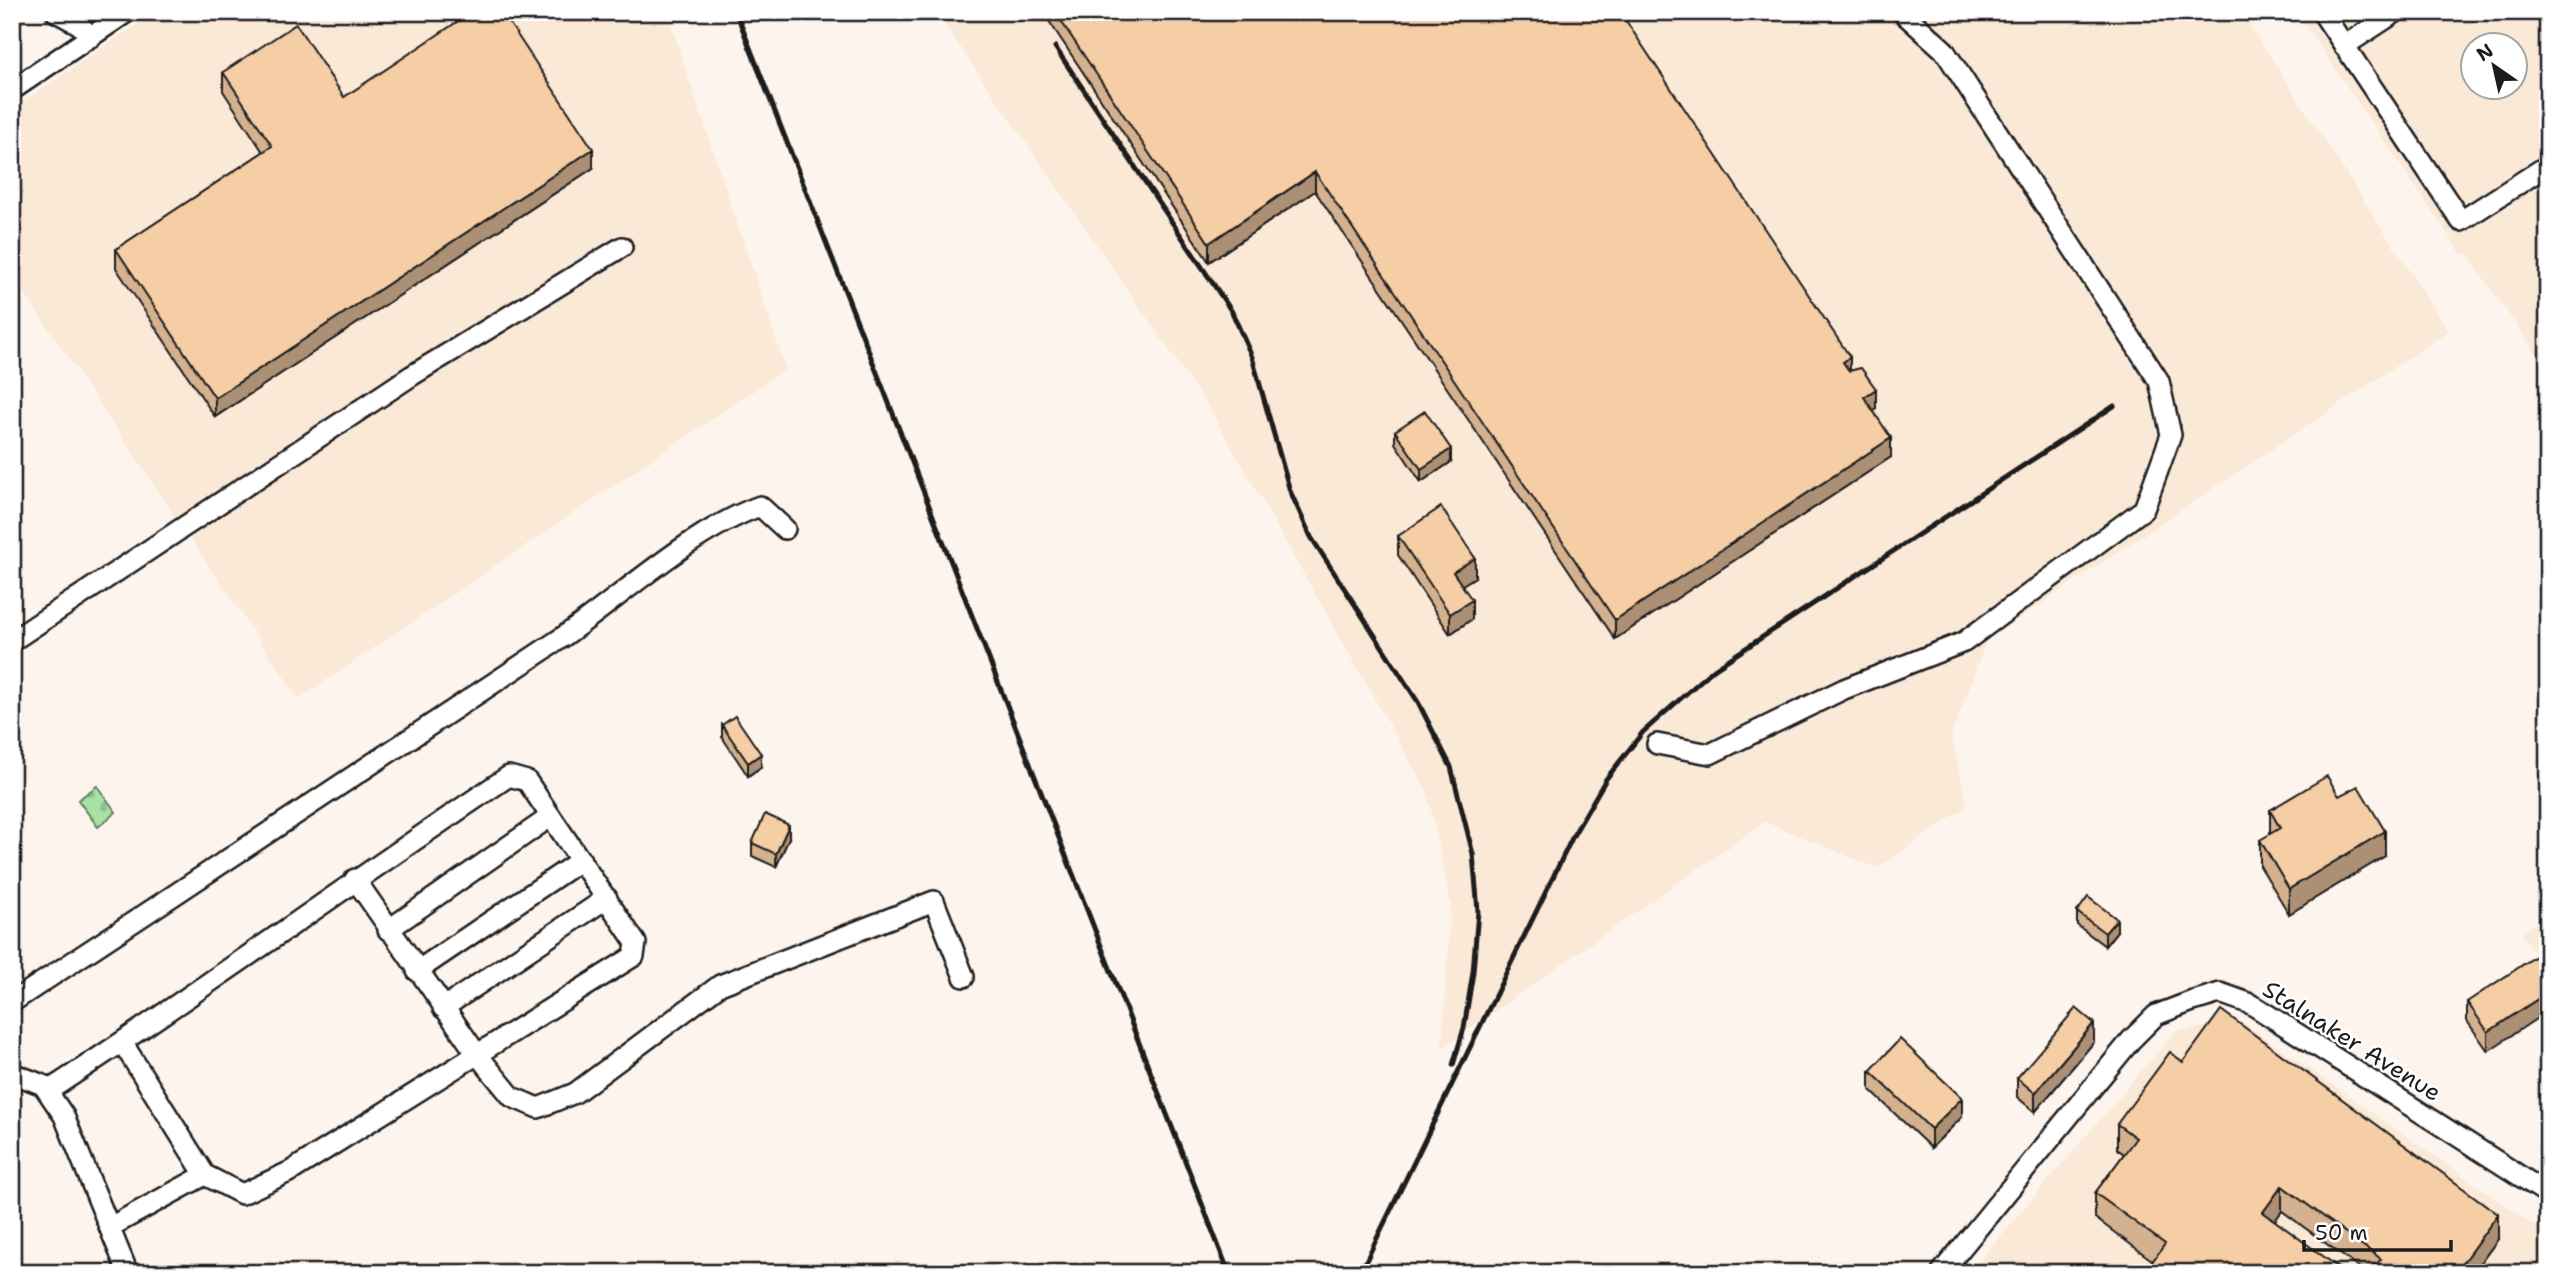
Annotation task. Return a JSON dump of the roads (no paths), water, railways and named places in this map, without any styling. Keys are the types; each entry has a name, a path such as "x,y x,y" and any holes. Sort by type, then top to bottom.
{"street":[{"path":"56,12 80,25 91,37"},
{"path":"12,90 127,12"},
{"path":"1657,744 1710,754 1844,689 1964,642 2144,509 2171,435 2159,381 1944,50 1902,12"},
{"path":"2322,12 2461,221 2548,165"},
{"path":"2344,46 2396,12"},
{"path":"12,641 411,376 622,247"},
{"path":"12,1002 567,634 733,516 760,506 785,529"},
{"path":"48,1091 509,776 527,781 636,943 634,956 291,1171 243,1195 205,1175 122,1042"},
{"path":"388,930 550,817"},
{"path":"417,971 581,860"},
{"path":"355,880 476,1053 512,1097 538,1108 575,1093 720,985 934,901 964,977"},
{"path":"443,1008 607,898"},
{"name":"Stalnaker Avenue","path":"1941,1273 2131,1040 2156,1015 2220,993 2251,1004 2548,1194"},
{"path":"12,1073 43,1085 64,1116 128,1273"},
{"path":"110,1227 205,1175"}],"railway":[{"path":"736,12 1229,1273"},
{"path":"1055,47 1232,312 1252,357 1290,491 1311,537 1418,702 1451,767 1473,854 1478,911 1473,972 1464,1028 1453,1065"},
{"path":"1360,1273 1574,834 1606,779 1643,732 1714,669 2114,406"}]}
